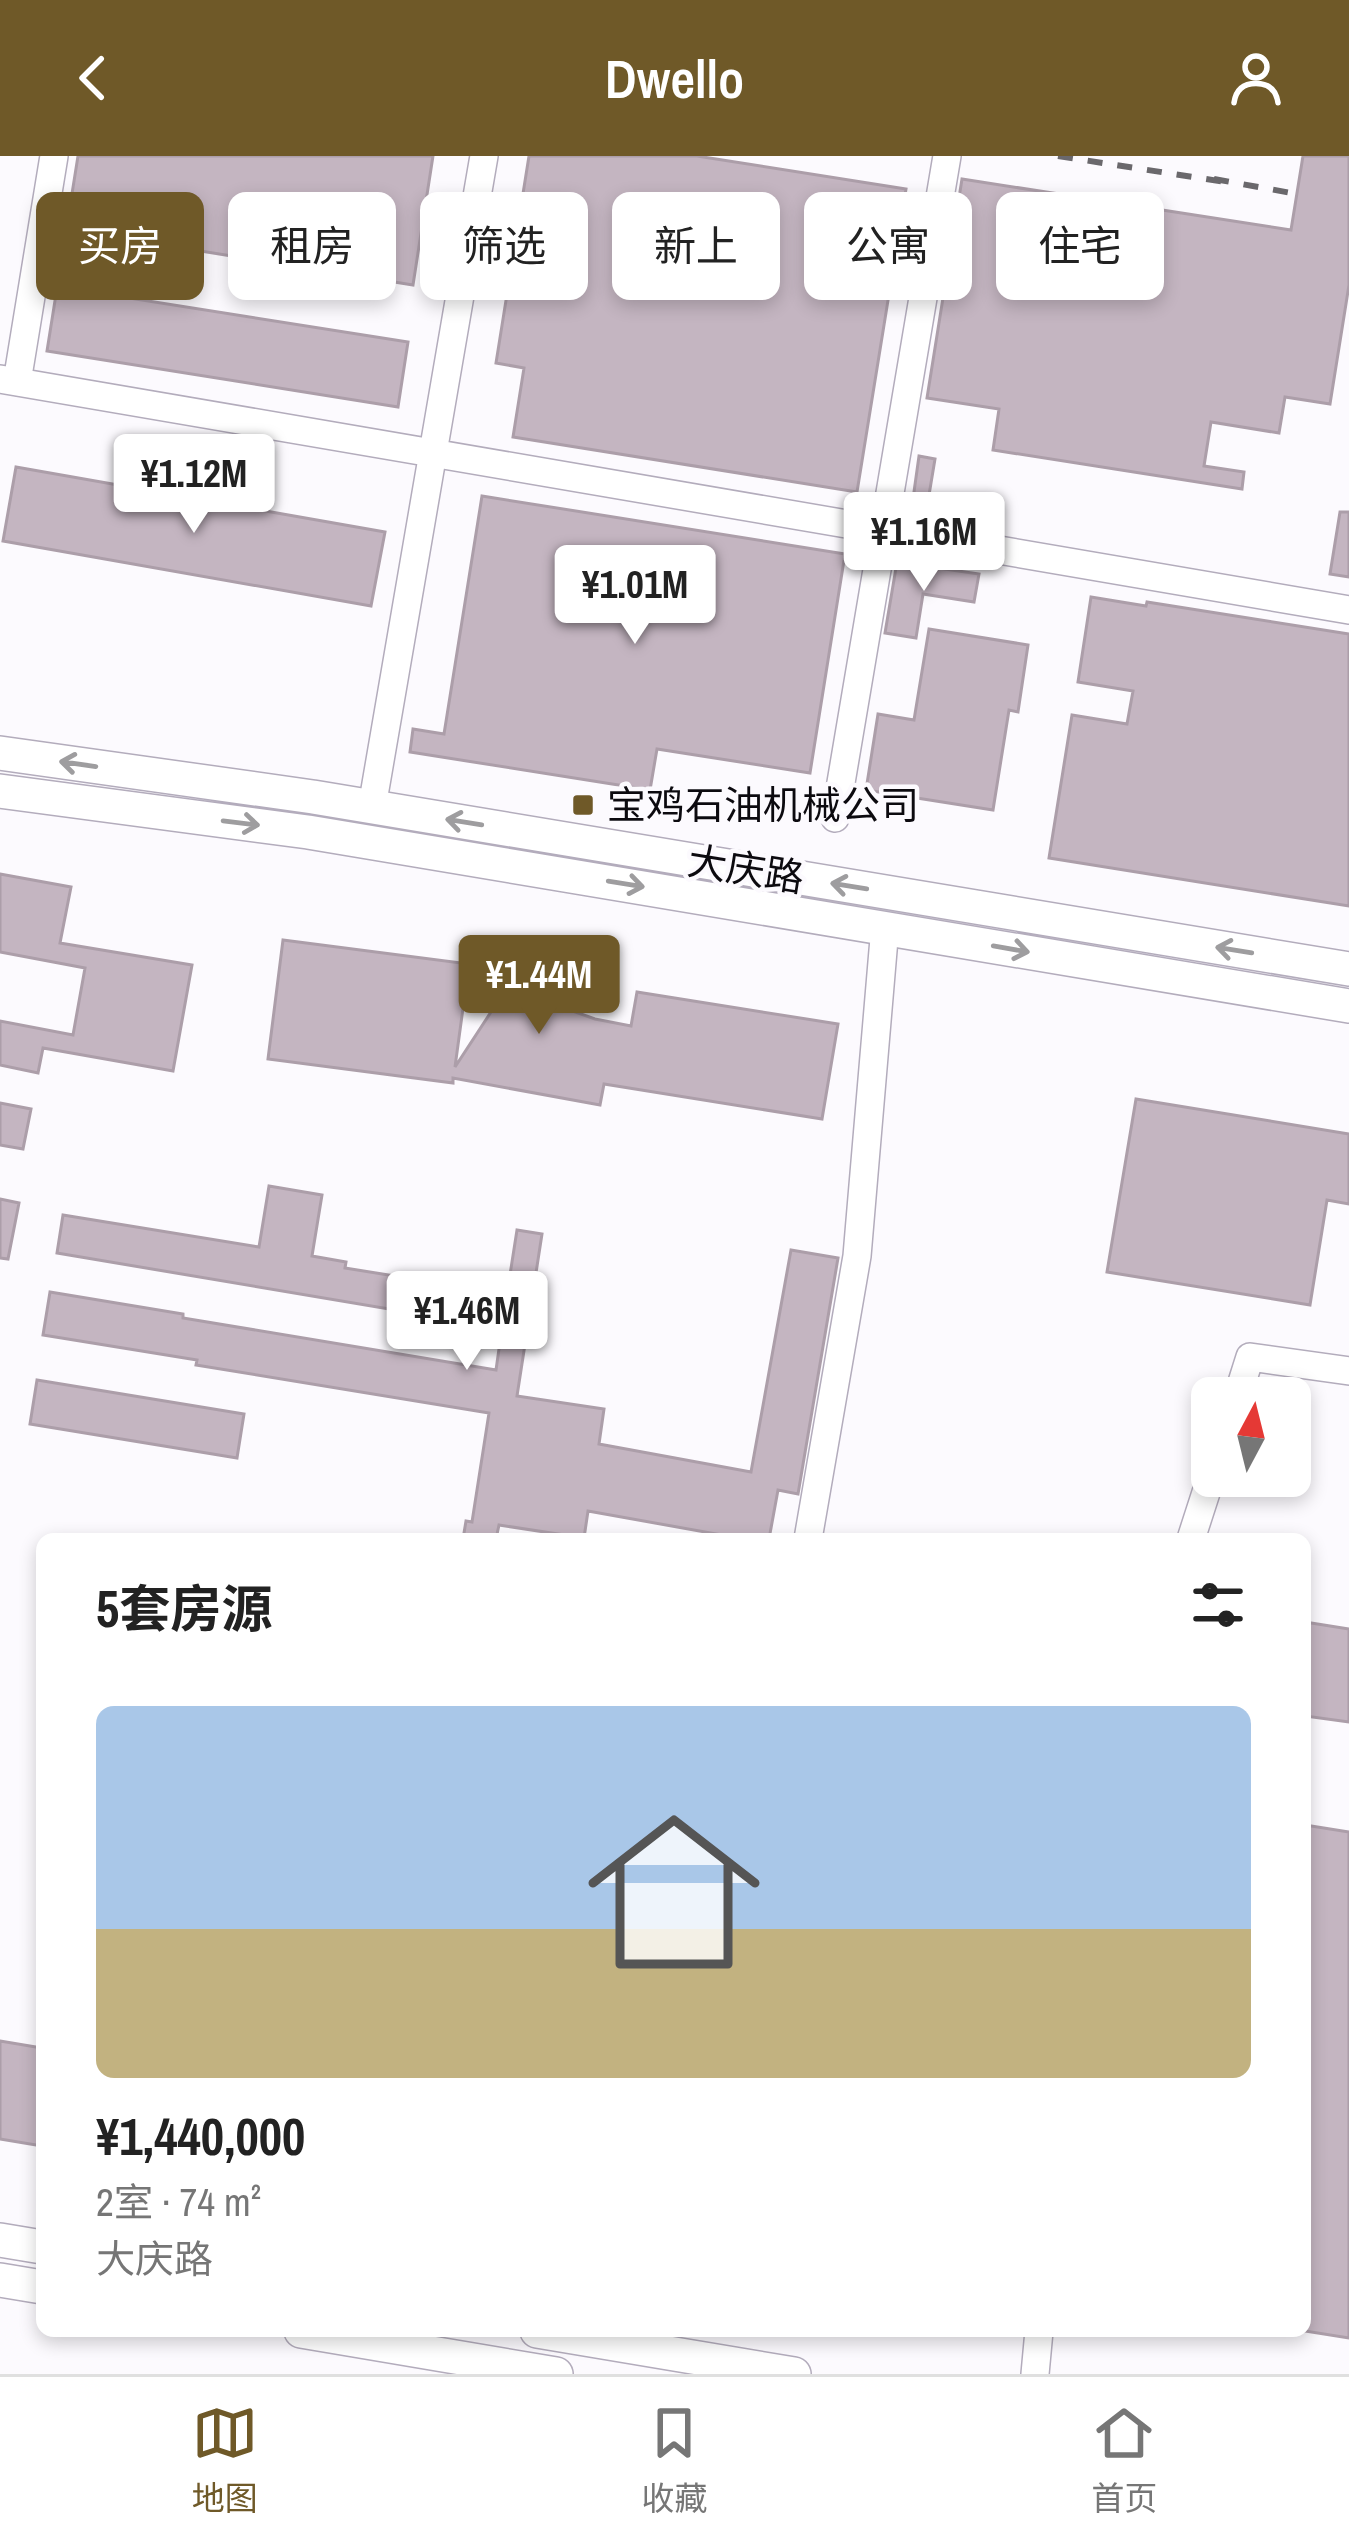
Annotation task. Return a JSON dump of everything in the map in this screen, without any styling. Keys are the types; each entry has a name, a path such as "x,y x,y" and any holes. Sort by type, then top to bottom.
{"main road":[{"name":"大庆路","path":"0,753 372,807 1349,969"},
{"name":"大庆路","path":"0,791 308,832 1349,1006"},
{"path":"0,2240 36,2246"},
{"path":"0,2280 36,2287"},
{"path":"337,2337 556,2374"},
{"path":"609,2337 669,2342 794,2374"}],"street":[{"path":"54,156 8,381 1349,610"},
{"path":"372,807 484,156"},
{"path":"835,818 947,156"},
{"path":"809,1533 857,1256 885,927"},
{"path":"1244,1377 1250,1357 1349,1371"},
{"path":"1193,1533 1205,1497"},
{"path":"1035,2374 1038,2337"}],"building":[{"path":"78,156 433,156 427,192 420,192 413,285 396,282 396,192 228,192 228,255 204,252 204,192 72,192"},
{"path":"529,156 697,156 906,189 804,192 804,300 888,300 857,492 513,437 524,368 496,363 506,300 588,300 588,192 523,192"},
{"path":"1303,156 1349,156 1349,285 1330,404 1285,397 1279,433 1211,422 1204,466 1244,472 1242,489 993,450 999,409 927,398 943,300 972,300 972,192 960,192 962,179 1046,192 996,192 996,300 1164,300 1164,210 1291,230"},
{"path":"55,300 142,300 408,342 398,407 47,351"},
{"path":"919,456 935,459 928,501 913,499"},
{"path":"16,467 385,532 371,606 3,541"},
{"path":"482,496 845,554 810,773 657,749 650,790 410,752 413,729 444,734"},
{"path":"1340,512 1349,512 1349,577 1330,574"},
{"path":"897,562 979,574 974,602 923,594 916,638 885,633"},
{"path":"1091,597 1349,634 1349,906 1049,858 1072,715 1127,724 1133,691 1078,682"},
{"path":"929,629 1028,645 1018,712 1009,710 993,810 866,790 878,714 914,720"},
{"path":"0,874 71,887 60,943 192,965 173,1071 43,1048 38,1073 0,1065 0,1021 73,1035 85,968 0,952"},
{"path":"283,940 469,964 455,1067 491,1012 520,997 631,1026 637,992 838,1024 822,1119 604,1084 600,1105 453,1078 453,1083 268,1059"},
{"path":"1136,1099 1349,1134 1349,1204 1327,1200 1310,1305 1107,1272"},
{"path":"0,1103 31,1109 23,1149 0,1145"},
{"path":"269,1186 322,1195 312,1256 346,1262 345,1268 507,1294 517,1230 542,1234 517,1396 604,1409 599,1444 751,1472 791,1250 838,1258 798,1494 778,1490 770,1533 711,1533 588,1511 585,1533 499,1525 497,1533 464,1533 466,1521 472,1522 489,1413 43,1335 50,1292 496,1370 502,1328 57,1253 63,1215 259,1247"},
{"path":"0,1199 19,1203 8,1259 0,1258"},
{"path":"37,1380 244,1414 237,1458 30,1424"},
{"path":"1311,1623 1349,1629 1349,1722 1311,1717"},
{"path":"1311,1826 1349,1832 1349,2338 1311,2332"},
{"path":"0,2041 36,2047 36,2145 0,2139"}],"railway":[{"path":"1058,156 1225,182"},
{"path":"1214,179 1297,194"}],"place":[{"name":"宝鸡石油机械公司","path":"583,805"}]}
